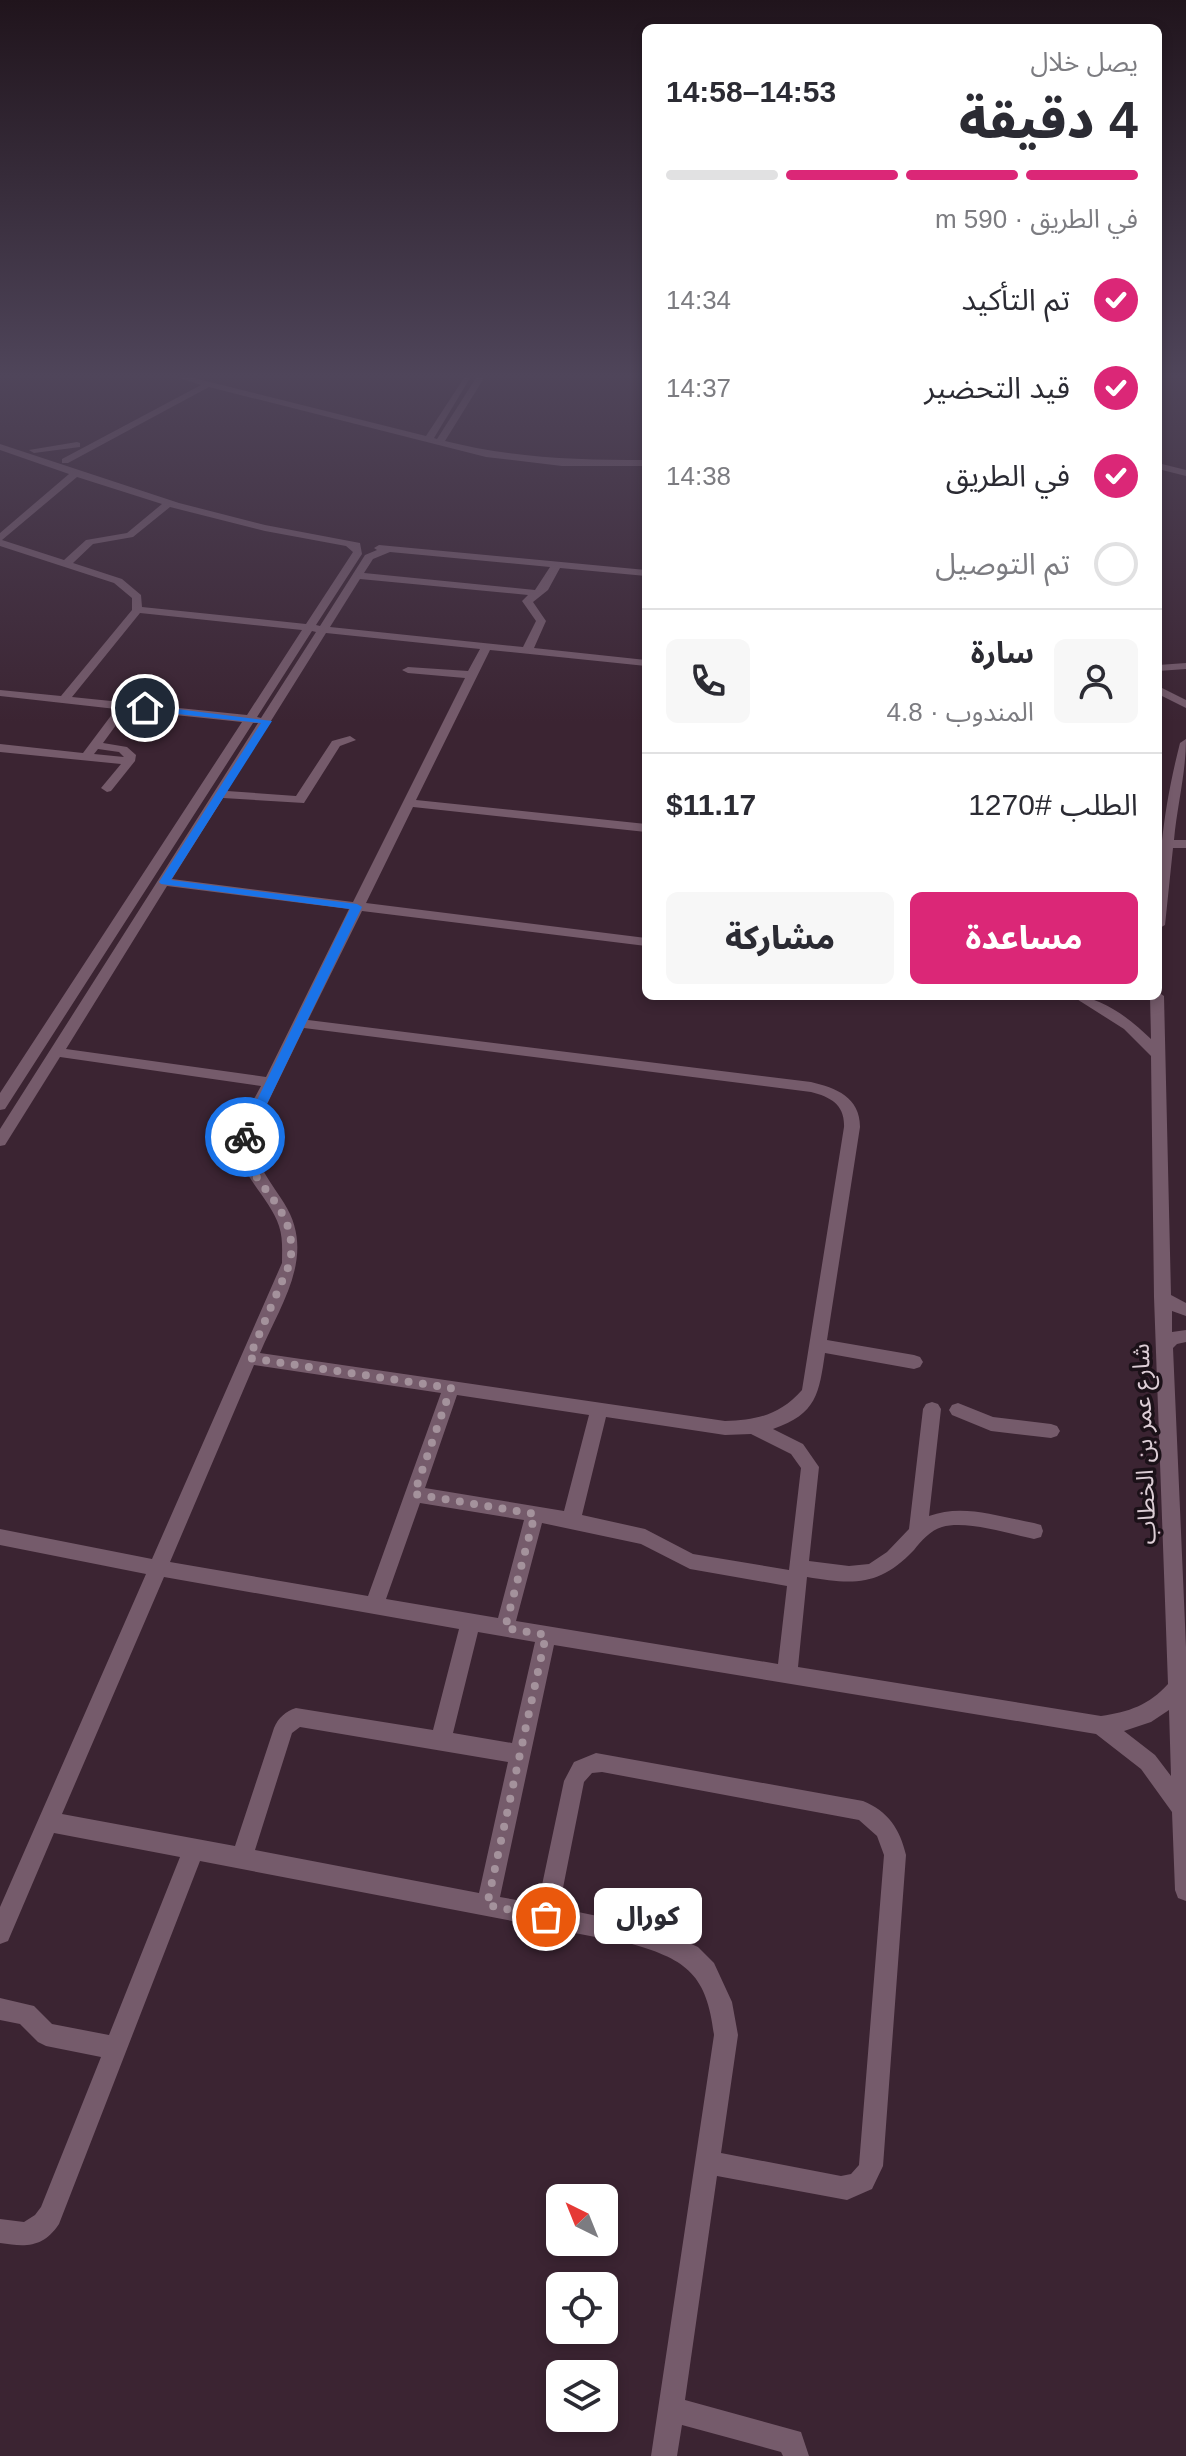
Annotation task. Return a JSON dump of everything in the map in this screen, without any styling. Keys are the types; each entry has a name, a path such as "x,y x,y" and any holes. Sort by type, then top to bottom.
{"street":[{"path":"53,493 0,540 127,586 137,597 137,610 64,700"},
{"path":"138,493 168,504 253,526 349,544 384,544 642,565"},
{"path":"162,493 240,513 364,536"},
{"path":"66,564 90,542 130,535 168,504"},
{"path":"229,520 240,516 240,513"},
{"path":"253,526 252,522 265,518"},
{"path":"0,1105 357,554 355,547 349,544"},
{"path":"0,1141 369,557 384,544"},
{"path":"509,556 556,565 642,573"},
{"path":"527,651 541,621 527,601 544,588 556,565"},
{"path":"358,576 536,593"},
{"path":"137,610 642,663"},
{"path":"0,1933 290,1263 293,1247 285,1216 253,1170 244,1145 246,1131 486,647"},
{"path":"1162,668 1186,666"},
{"path":"408,670 472,675"},
{"path":"1162,691 1186,705"},
{"path":"0,693 267,721"},
{"path":"90,750 124,706"},
{"path":"221,794 300,800 336,743 350,740"},
{"path":"1162,884 1172,799 1186,743"},
{"path":"0,748 127,750 129,761 107,788"},
{"path":"1162,798 1172,799"},
{"path":"408,803 642,828"},
{"path":"1168,828 1186,834"},
{"path":"1166,844 1186,844"},
{"path":"164,882 642,942"},
{"path":"1086,1000 1129,1026 1158,1055"},
{"name":"شارع عمر بن الخطاب","path":"1157,1000 1162,1297 1186,1890"},
{"path":"249,1358 725,1428 756,1428 779,1421 798,1409 810,1392 819,1345 853,1116 840,1097 811,1087 299,1023"},
{"path":"56,1052 269,1082"},
{"path":"1162,1297 1186,1310"},
{"path":"1164,1346 1172,1338 1186,1336"},
{"path":"819,1345 914,1362"},
{"path":"375,1604 451,1388"},
{"path":"918,1532 932,1409"},
{"path":"571,1520 599,1410"},
{"path":"958,1410 991,1424 1051,1431"},
{"path":"756,1428 797,1449 810,1467 787,1673"},
{"path":"414,1494 571,1520 645,1537 690,1561 798,1574 856,1575 870,1572 882,1567 928,1524 954,1518 1034,1531"},
{"path":"505,1628 535,1514"},
{"path":"0,1537 158,1568 505,1628 1101,1725 1125,1723 1146,1716 1164,1703 1177,1688"},
{"path":"441,1741 471,1621"},
{"path":"487,1905 546,1635"},
{"path":"242,1858 288,1721 305,1717 520,1754"},
{"path":"1101,1725 1148,1762 1183,1809"},
{"path":"546,1917 574,1781 579,1770 589,1763 602,1762 863,1811 886,1828 895,1855 871,2166 866,2179 855,2188 841,2188 706,2162"},
{"path":"48,1822 546,1917 669,1943 693,1958 712,1979 723,2006 726,2035 664,2456"},
{"path":"0,2231 26,2235 35,2231 50,2215 194,1849"},
{"path":"0,2009 26,2014 46,2034 114,2048"},
{"path":"671,2409 792,2441 796,2456"}],"way so far":[{"path":"245,1137 246,1158 285,1216 293,1247 290,1263 249,1358 451,1388 414,1494 535,1514 505,1628 546,1635 487,1905 546,1917"}],"place":[{"name":"كورال","path":"546,1917"}],"route":[{"path":"145,708 267,721 164,882 357,907 245,1137"}]}
